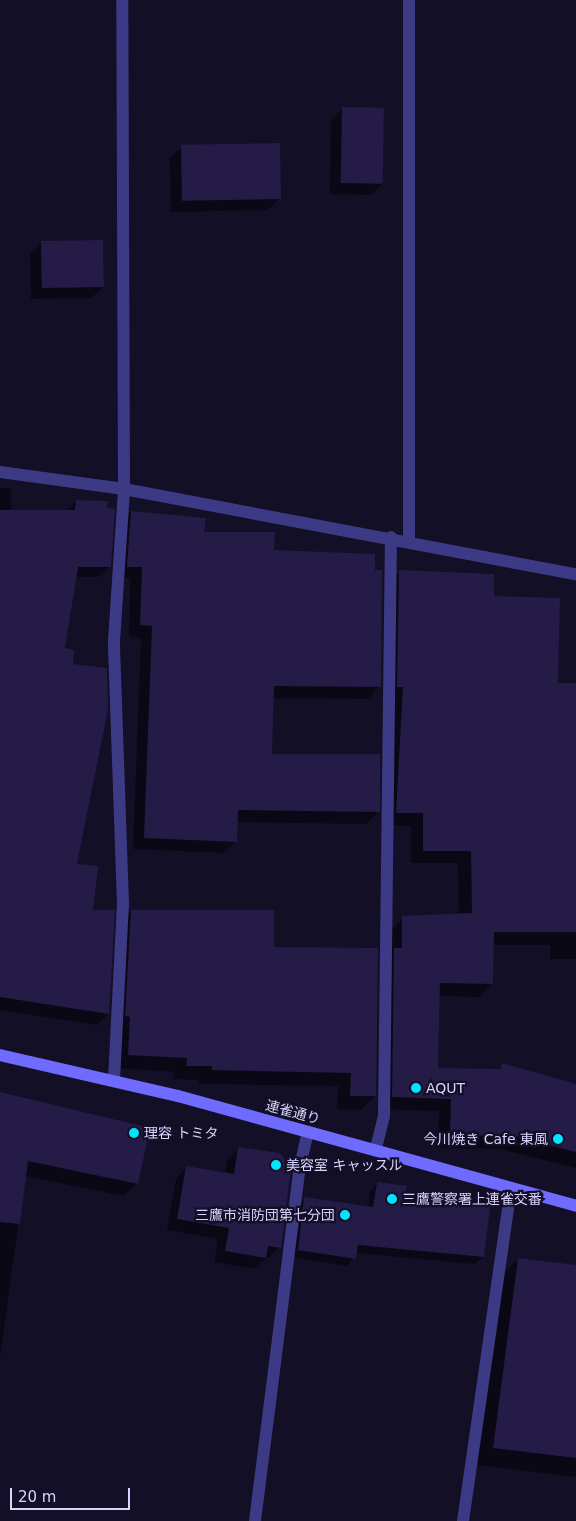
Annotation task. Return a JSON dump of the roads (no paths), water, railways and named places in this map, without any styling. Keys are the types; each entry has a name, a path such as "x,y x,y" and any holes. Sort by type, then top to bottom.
{"main road":[{"name":"連雀通り","path":"0,1055 114,1080 308,1132 376,1148 576,1206"}],"street":[{"path":"114,1080 123,904 114,641 124,489 122,0"},
{"path":"409,0 409,540"},
{"path":"0,472 124,489 409,540 576,574"},
{"path":"376,1148 384,1116 390,537"},
{"path":"255,1521 300,1166 308,1132"},
{"path":"464,1521 511,1188"}],"place":[{"name":"AQUT","path":"416,1088"},
{"name":"理容 トミタ","path":"134,1133"},
{"name":"今川焼き Cafe 東風","path":"558,1139"},
{"name":"美容室 キャッスル","path":"276,1165"},
{"name":"三鷹警察署上連雀交番","path":"392,1199"},
{"name":"三鷹市消防団第七分団","path":"345,1215"}]}
